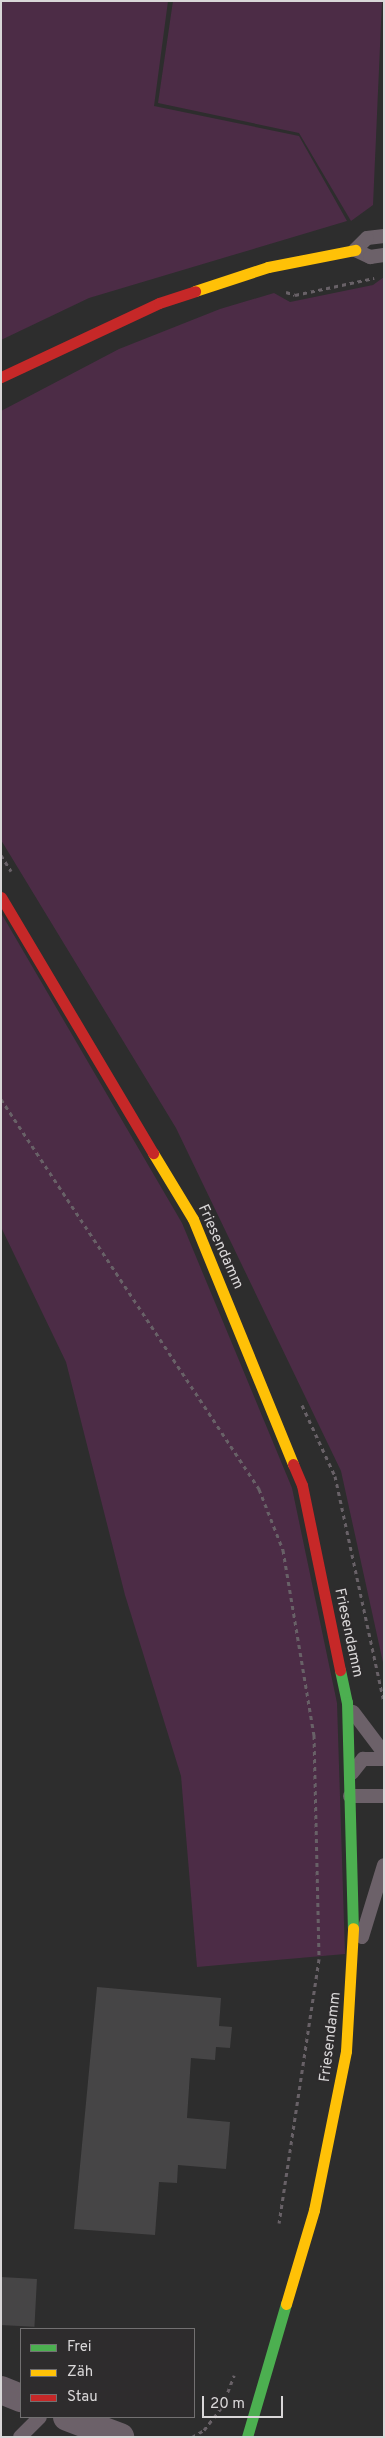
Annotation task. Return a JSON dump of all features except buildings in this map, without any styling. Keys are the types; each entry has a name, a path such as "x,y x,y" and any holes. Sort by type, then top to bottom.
{"main road":[{"path":"1,377 159,302 268,267 355,250"},
{"name":"Friesendamm","path":"1,897 193,1219 302,1485 347,1702 354,1967 346,2052 318,2192 291,2301 247,2437"}],"street":[{"path":"1,2390 20,2398"},
{"path":"70,2418 120,2437"}],"lane":[{"path":"384,236 367,238 355,250 370,257 384,255"},
{"path":"347,1702 359,1726 384,1753"},
{"path":"349,1778 363,1759 384,1758"},
{"path":"350,1796 384,1796"},
{"path":"354,1967 384,1865"},
{"path":"20,2437 39,2418"}],"path":[{"path":"281,288 295,295 369,281 379,274"},
{"path":"1,1099 259,1489 283,1550 314,1735 319,1959 276,2235"},
{"path":"192,2437 204,2430 222,2407 238,2366"}],"shaded area":[{"path":"1,1 168,1 154,106 299,136 347,221 89,298 1,340"},
{"path":"173,1 382,1 373,205 351,221 299,133 158,103"},
{"path":"384,277 384,1667 341,1471 176,1128 1,840 1,411 119,349 220,309 274,293 290,302 373,285"},
{"path":"1,913 182,1223 292,1488 337,1703 345,1954 197,1967 181,1776 125,1595 66,1362 1,1227"}],"traffic: fast":[{"path":"340,1670 347,1702 353,1928"},
{"path":"247,2437 286,2304"}],"traffic: slow":[{"path":"195,291 268,267 355,250"},
{"path":"153,1153 193,1219 293,1464"},
{"path":"286,2304 314,2210 346,2051 353,1928"}],"traffic: jam":[{"path":"1,377 159,303 195,291"},
{"path":"1,897 153,1153"},
{"path":"293,1464 302,1485 340,1670"}]}
